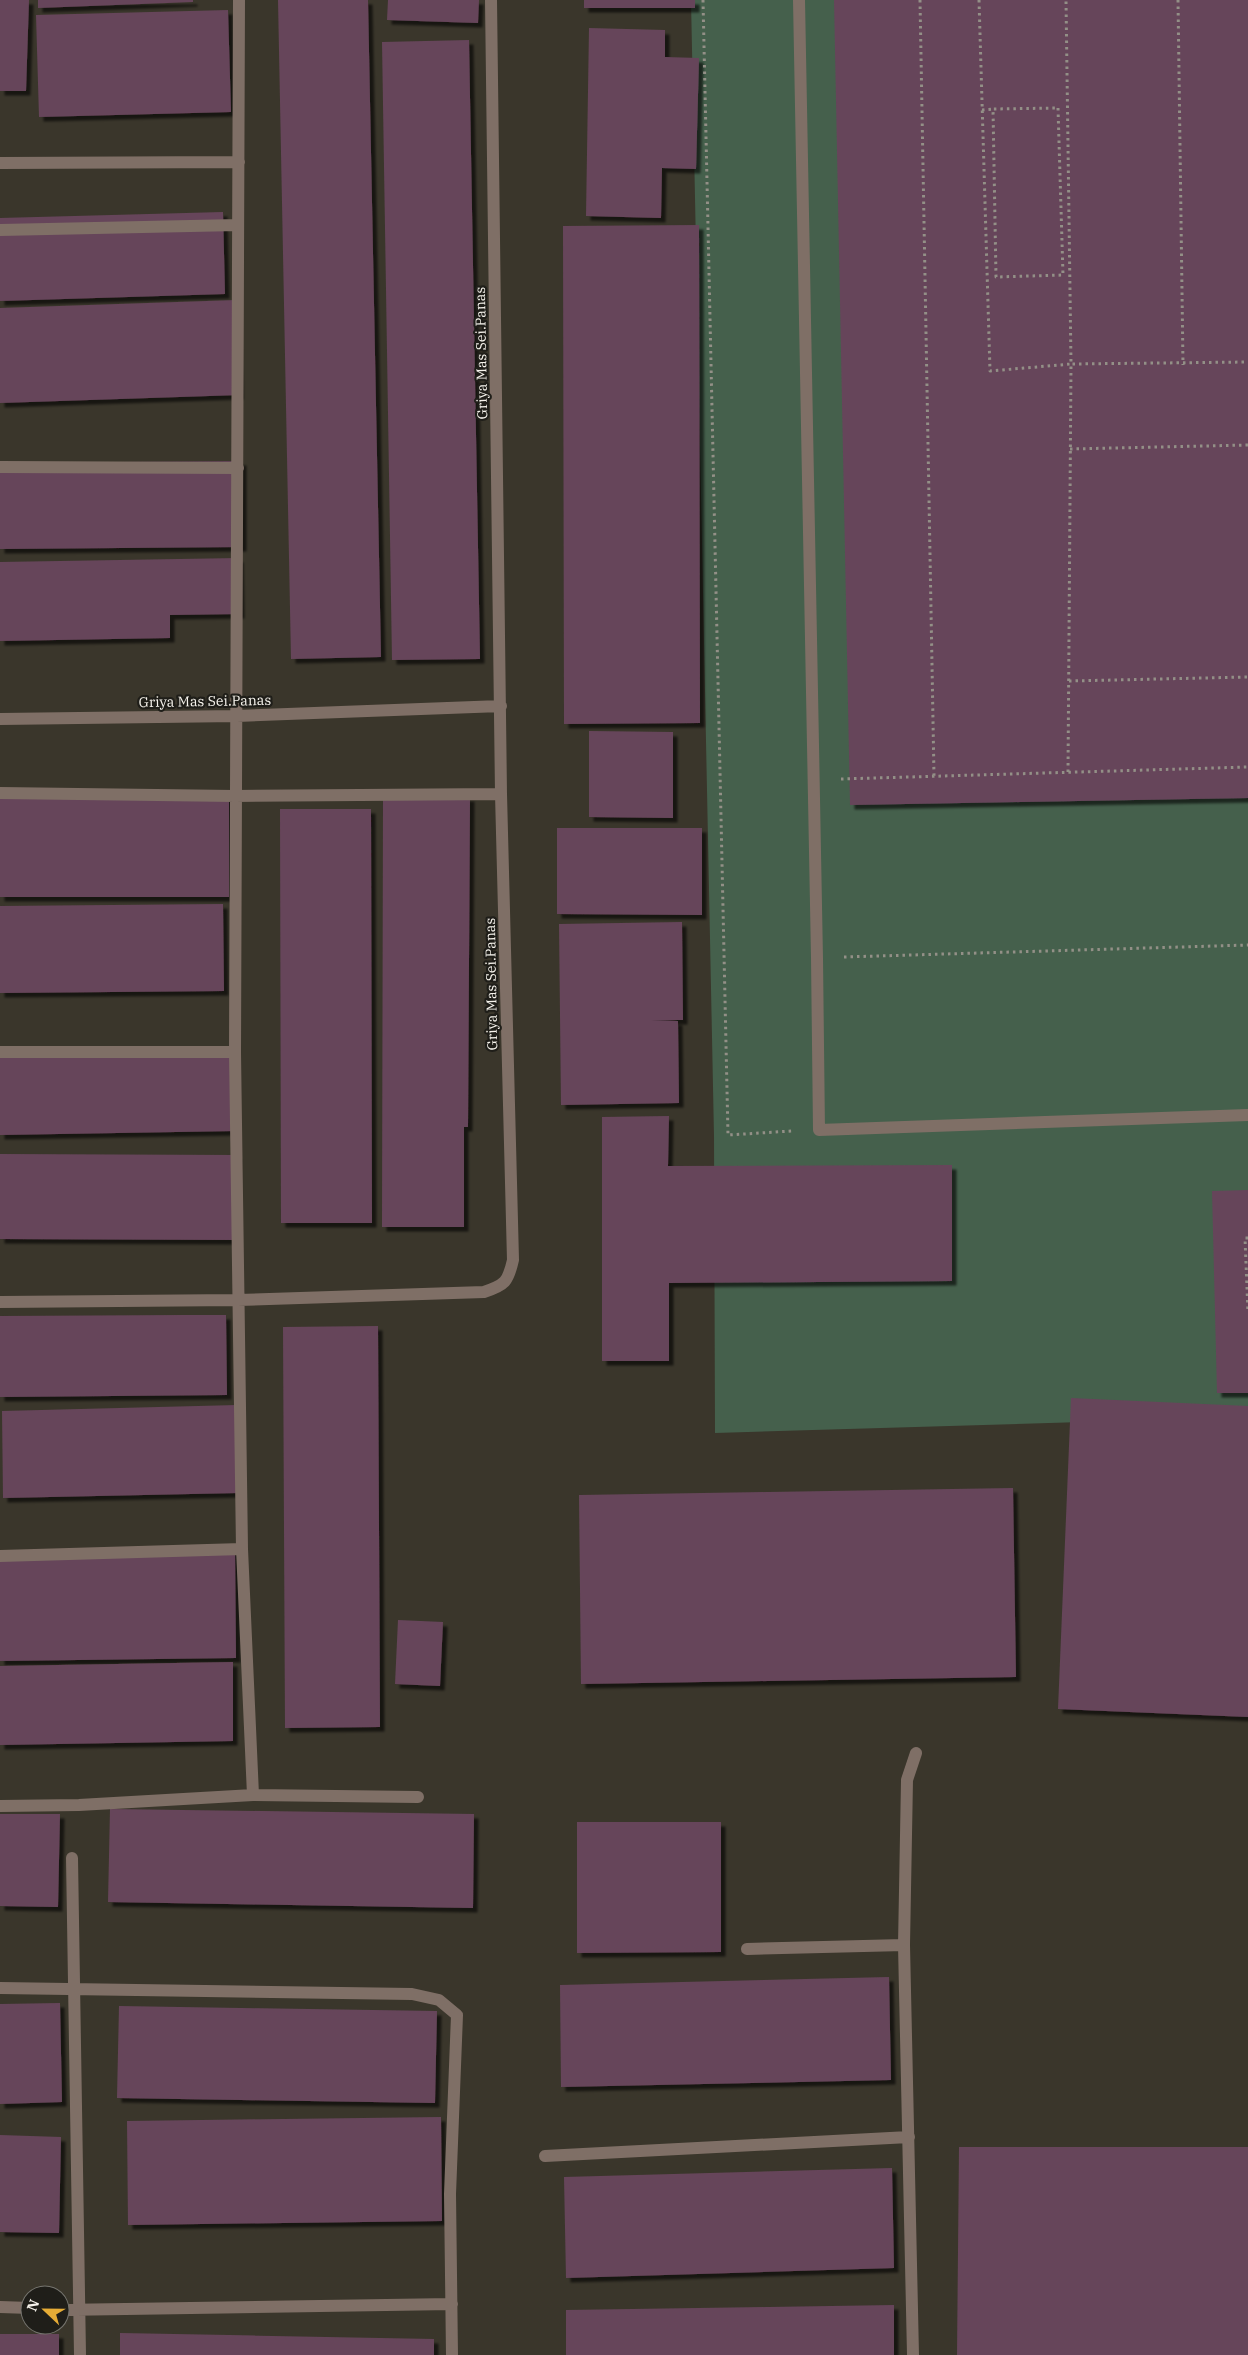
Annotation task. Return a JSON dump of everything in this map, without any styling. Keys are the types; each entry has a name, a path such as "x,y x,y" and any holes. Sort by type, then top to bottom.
{"street":[{"path":"239,0 235,1052 242,1549 253,1795"},
{"name":"Griya Mas Sei.Panas","path":"238,1300 484,1292 501,1287 510,1276 513,1260 501,794 491,0"},
{"path":"799,0 818,958 819,1130 1248,1116"},
{"path":"0,163 239,162"},
{"path":"0,230 238,225"},
{"path":"0,468 238,468"},
{"name":"Griya Mas Sei.Panas","path":"0,718 237,716 500,706"},
{"path":"0,793 235,796 501,794"},
{"path":"0,1052 235,1052"},
{"path":"0,1302 238,1300"},
{"path":"0,1556 242,1549"},
{"path":"913,2355 904,1945 907,1780 916,1753"},
{"path":"0,1806 79,1805 253,1795 418,1797"},
{"path":"72,1858 80,2355"},
{"path":"747,1949 904,1945"},
{"path":"0,1988 412,1994 439,2000 457,2015 450,2194 452,2355"},
{"path":"544,2156 909,2137"},
{"path":"70,2310 452,2304"},
{"path":"0,2307 20,2308"}],"path":[{"path":"703,0 728,1135 819,1130"},
{"path":"920,0 934,776"},
{"path":"979,0 990,371 1071,364 1183,365 1248,362"},
{"path":"1066,0 1071,364 1068,772"},
{"path":"1178,0 1183,365"},
{"path":"982,110 993,109 1058,108 1063,274 996,277 993,109"},
{"path":"1070,449 1248,445"},
{"path":"1069,680 1248,677"},
{"path":"814,780 1248,767"},
{"path":"818,958 1248,945"},
{"path":"1248,1238 1246,1238 1248,1313"}],"green space":[{"path":"691,0 1248,0 1248,1417 715,1433 714,1136"}],"building":[{"path":"0,0 29,0 26,91 0,91"},
{"path":"38,0 193,0 193,2 38,8"},
{"path":"278,0 368,0 381,657 291,659"},
{"path":"388,0 479,0 478,23 387,20"},
{"path":"584,0 695,0 695,8 584,8"},
{"path":"834,0 1248,0 1248,798 850,805"},
{"path":"228,10 231,112 39,117 36,15"},
{"path":"589,28 665,30 665,57 699,58 696,169 662,168 661,218 586,216"},
{"path":"469,40 480,659 392,660 382,42"},
{"path":"223,212 225,294 0,301 0,218"},
{"path":"699,225 700,723 564,724 563,226"},
{"path":"236,300 239,395 0,403 0,308"},
{"path":"242,461 242,547 0,549 0,463"},
{"path":"239,558 240,614 170,615 170,638 0,641 0,562"},
{"path":"589,731 673,732 673,818 589,817"},
{"path":"0,796 229,796 229,897 0,897"},
{"path":"383,797 470,797 468,1127 464,1127 464,1227 382,1227"},
{"path":"280,809 371,809 372,1223 281,1223"},
{"path":"557,828 702,828 702,915 557,914"},
{"path":"223,904 224,991 0,993 0,906"},
{"path":"682,922 683,1020 651,1020 678,1021 679,1103 561,1105 559,924"},
{"path":"234,1046 235,1131 0,1135 0,1051"},
{"path":"669,1116 668,1166 952,1165 952,1281 669,1283 669,1361 602,1361 602,1117"},
{"path":"0,1154 237,1155 236,1240 0,1239"},
{"path":"1248,1190 1248,1393 1217,1393 1212,1191"},
{"path":"226,1315 227,1395 0,1397 0,1316"},
{"path":"378,1326 380,1727 285,1728 283,1327"},
{"path":"1071,1398 1248,1406 1248,1717 1058,1709"},
{"path":"237,1405 238,1493 3,1498 2,1411"},
{"path":"1013,1488 1016,1677 581,1684 579,1495"},
{"path":"235,1549 236,1658 0,1661 0,1553"},
{"path":"398,1620 443,1622 440,1686 395,1684"},
{"path":"233,1662 233,1741 0,1745 0,1666"},
{"path":"110,1809 474,1814 473,1908 108,1902"},
{"path":"0,1814 60,1814 58,1907 0,1906"},
{"path":"577,1822 721,1822 721,1952 577,1953"},
{"path":"889,1977 891,2080 561,2087 560,1985"},
{"path":"60,2003 62,2102 0,2104 0,2004"},
{"path":"119,2006 437,2011 435,2103 117,2098"},
{"path":"441,2117 442,2221 128,2225 127,2121"},
{"path":"0,2135 61,2137 59,2233 0,2232"},
{"path":"959,2147 1248,2147 1248,2355 957,2355"},
{"path":"892,2168 894,2268 566,2278 564,2177"},
{"path":"894,2305 894,2355 566,2355 566,2310"},
{"path":"120,2333 434,2339 434,2355 120,2355"},
{"path":"0,2334 59,2335 59,2355 0,2355"}]}
